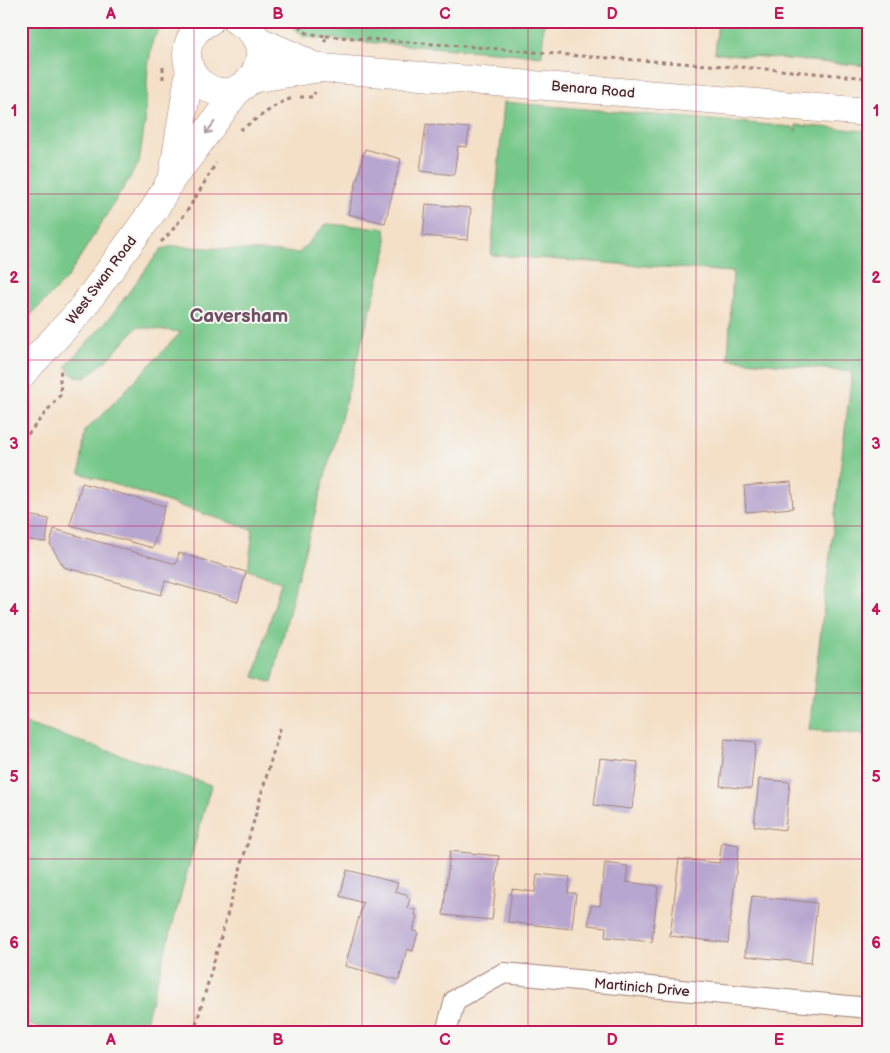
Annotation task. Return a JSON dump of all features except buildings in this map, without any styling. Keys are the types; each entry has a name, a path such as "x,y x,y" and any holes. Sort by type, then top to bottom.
{"main road":[{"name":"West Swan Road","path":"172,178 190,69 187,52 190,42 199,28 210,21"},
{"name":"West Swan Road","path":"21,376 80,311 155,208 172,178 257,70 260,51 250,29"},
{"name":"Benara Road","path":"250,29 300,59 319,68"},
{"name":"Benara Road","path":"190,69 203,85 210,89 222,91 231,91 245,84 319,68 869,112"}],"street":[{"name":"Martinich Drive","path":"446,1032 455,1000 504,973 869,1008"}],"path":[{"path":"293,21 307,33 326,36 869,78"},
{"path":"238,132 242,127 278,104 295,96 313,97 326,36"},
{"path":"160,243 173,231 186,214 218,159"},
{"path":"21,439 28,434 61,394 61,366"},
{"path":"194,1032 281,724"}],"green space":[{"path":"21,21 166,21 153,39 148,67 145,122 139,163 67,278 21,325"},
{"path":"286,21 544,21 542,56 303,37"},
{"path":"718,21 869,21 869,66 715,53"},
{"path":"504,102 793,127 796,132 796,125 869,131 869,735 809,730 852,372 728,359 733,272 491,255"},
{"path":"326,224 385,228 387,249 296,583 272,683 254,677 281,582 248,570 253,530 80,473 85,430 102,415 181,332 137,327 110,357 85,378 72,375 66,366 111,316 161,249 173,246 299,253"},
{"path":"21,722 211,785 143,1032 52,1032 21,1022"}],"district":[{"name":"Caversham","path":"239,315"}]}
